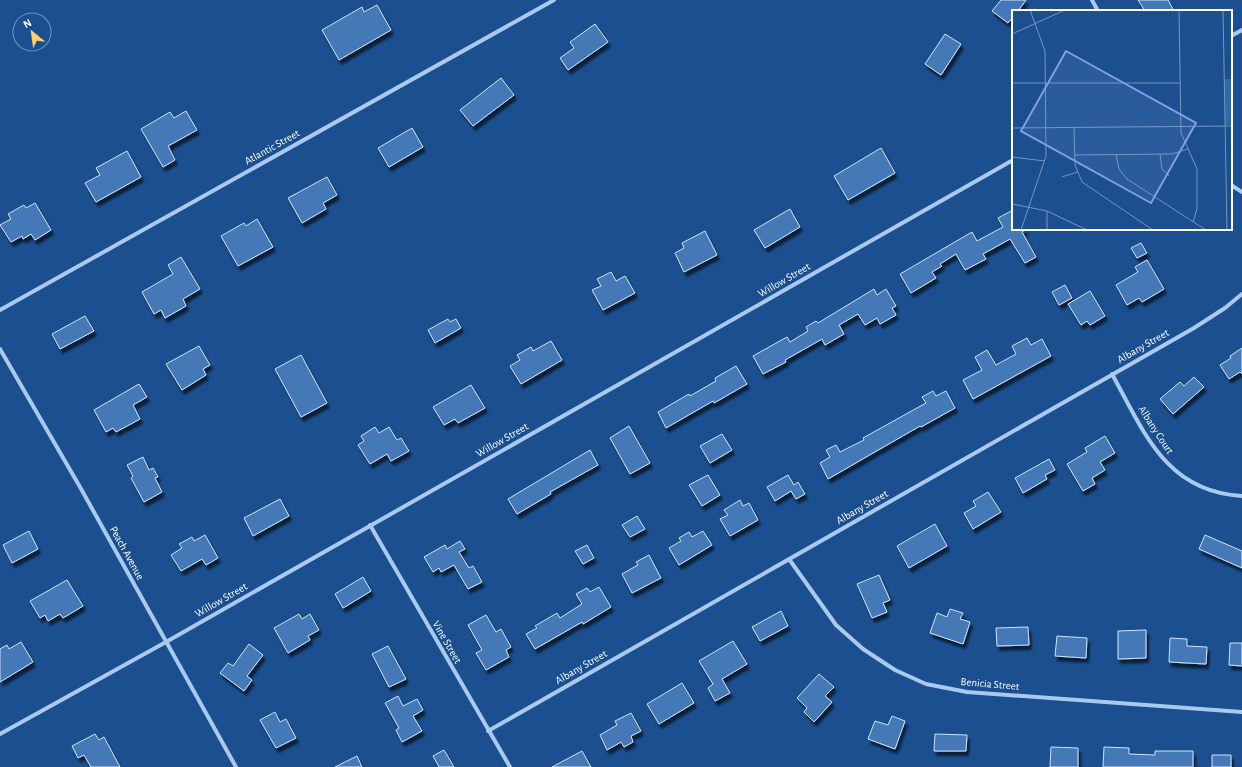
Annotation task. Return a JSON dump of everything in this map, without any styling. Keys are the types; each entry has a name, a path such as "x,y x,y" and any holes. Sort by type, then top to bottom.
{"street":[{"name":"Atlantic Street","path":"0,310 554,0"},
{"path":"1092,0 1097,10"},
{"path":"1232,35 1242,30"},
{"name":"Willow Street","path":"0,734 166,642 1012,161"},
{"path":"1232,186 1242,192"},
{"name":"Albany Street","path":"488,731 1194,328 1225,308 1242,294"},
{"name":"Peach Avenue","path":"0,349 84,494 236,767"},
{"name":"Albany Court","path":"1112,374 1140,425 1160,456 1178,474 1200,487 1229,495 1242,496"},
{"name":"Vine Street","path":"370,525 510,767"},
{"name":"Benicia Street","path":"789,559 836,625 864,649 889,666 926,684 967,692 1242,712"}],"building":[{"path":"1001,0 1026,0 1019,10 1012,10 1012,18 1008,23 992,11"},
{"path":"1138,0 1168,0 1173,10 1144,10"},
{"path":"377,5 391,30 339,60 322,30 362,7 364,12"},
{"path":"595,24 608,42 568,70 560,58 574,48 570,42"},
{"path":"945,34 961,44 941,75 925,64"},
{"path":"501,78 514,95 473,126 460,110"},
{"path":"186,111 197,130 168,146 175,160 163,167 141,129 170,112 174,118"},
{"path":"412,128 423,147 389,167 378,148"},
{"path":"881,148 895,173 848,200 834,176"},
{"path":"127,151 141,177 96,202 85,183 100,175 96,168"},
{"path":"327,177 337,195 323,203 326,209 302,223 288,198"},
{"path":"35,203 51,230 35,240 31,234 23,239 22,236 11,242 0,225 11,219 8,214 24,205 26,208"},
{"path":"790,209 800,227 765,248 754,230"},
{"path":"1012,211 1012,230 1025,230 1022,232 1036,257 1025,263 1010,239 983,254 986,259 965,270 956,254 940,264 942,266 932,272 936,278 911,293 900,274 972,232 977,241 1003,227 998,218"},
{"path":"257,219 273,247 238,266 221,236 244,223 246,226"},
{"path":"705,231 717,255 684,272 675,253 684,248 682,243"},
{"path":"1141,243 1147,253 1137,258 1131,248"},
{"path":"181,257 200,289 183,299 186,306 165,318 161,310 154,314 142,292 173,274 168,265"},
{"path":"1147,260 1164,289 1142,302 1139,298 1127,305 1116,285 1138,272 1135,267"},
{"path":"611,272 616,281 625,276 635,293 603,310 592,290 601,286 597,279"},
{"path":"1065,285 1072,298 1059,305 1052,292"},
{"path":"874,289 877,295 886,289 896,306 892,308 896,315 880,324 877,318 865,325 858,314 839,325 844,334 825,345 822,339 785,360 786,362 763,374 753,356 787,337 790,342 808,331 806,327 816,321 818,323"},
{"path":"1090,291 1105,316 1090,325 1087,321 1081,325 1068,304"},
{"path":"85,316 94,331 60,349 52,334"},
{"path":"448,319 450,322 456,319 461,328 435,343 428,330"},
{"path":"1027,338 1031,345 1042,339 1051,356 973,399 963,380 982,370 975,357 987,350 996,365 1016,354 1012,346"},
{"path":"551,341 562,360 521,384 510,366 520,360 517,355 531,347 533,351"},
{"path":"199,346 210,365 203,369 206,375 182,390 166,364"},
{"path":"1242,348 1242,374 1240,372 1229,379 1220,365"},
{"path":"301,355 327,403 301,417 275,369"},
{"path":"736,366 747,384 714,403 713,401 666,428 658,412 689,394 690,396 716,381 715,378"},
{"path":"1194,377 1204,387 1173,414 1160,399 1180,382 1184,386"},
{"path":"139,384 147,397 133,405 140,419 116,432 113,428 106,432 94,410"},
{"path":"471,385 485,408 458,423 455,419 444,425 433,407"},
{"path":"933,391 936,396 946,391 955,408 921,427 920,426 828,479 820,463 830,457 826,450 836,445 840,452 864,440 863,438 926,403 922,397"},
{"path":"629,426 650,463 630,474 610,438"},
{"path":"375,427 379,433 389,427 397,440 401,438 409,451 391,461 387,454 370,464 358,445 364,441 361,436"},
{"path":"722,434 732,450 710,463 700,446"},
{"path":"1105,436 1115,453 1100,462 1105,470 1092,478 1095,484 1083,491 1067,464 1087,452 1085,448"},
{"path":"590,450 598,465 550,492 551,494 517,514 508,499"},
{"path":"143,457 149,470 153,468 158,477 155,478 162,492 144,502 131,478 133,476 127,465"},
{"path":"1049,459 1055,470 1045,475 1047,479 1023,493 1015,478"},
{"path":"708,475 720,495 702,506 689,485"},
{"path":"788,475 794,485 798,482 805,494 796,499 791,491 775,501 767,487"},
{"path":"988,492 1001,512 973,529 964,513 976,506 973,501"},
{"path":"280,499 289,516 253,536 244,518"},
{"path":"740,500 743,506 749,503 758,520 730,536 720,519 728,515 724,510"},
{"path":"637,516 645,529 630,537 622,525"},
{"path":"935,524 947,546 909,568 897,546"},
{"path":"29,531 38,549 12,563 3,545"},
{"path":"703,531 712,545 679,565 669,548 681,541 679,538 689,532 692,537"},
{"path":"205,535 218,558 206,565 202,559 181,571 171,555 182,548 179,544 192,537 194,541"},
{"path":"1205,535 1242,551 1242,568 1199,549"},
{"path":"460,541 465,549 459,552 469,568 473,566 482,582 468,589 454,565 441,572 439,568 433,572 424,557 445,545 447,549"},
{"path":"587,545 594,558 583,564 575,551"},
{"path":"649,555 661,578 632,593 622,574 638,565 636,562"},
{"path":"879,575 890,600 883,603 887,612 872,618 857,584"},
{"path":"363,577 371,591 343,608 335,594"},
{"path":"67,580 83,606 63,618 60,614 48,621 45,615 40,618 30,601"},
{"path":"599,587 611,607 583,624 582,622 535,649 526,634 537,628 535,626 557,613 560,618 582,604 576,594 587,588 590,592"},
{"path":"950,609 963,613 960,619 970,622 963,644 930,633 937,613 947,617"},
{"path":"781,611 788,626 760,641 752,627"},
{"path":"299,614 302,619 310,614 319,630 308,636 310,640 288,653 274,628"},
{"path":"486,615 496,632 501,629 511,647 506,650 509,657 486,670 476,653 482,650 468,625"},
{"path":"1028,627 1029,645 997,646 996,628"},
{"path":"1146,630 1146,658 1118,659 1118,631"},
{"path":"1057,636 1087,638 1086,658 1055,656"},
{"path":"1170,638 1187,639 1187,646 1207,647 1206,664 1169,662"},
{"path":"733,641 747,664 722,679 730,693 715,701 708,688 713,684 699,661"},
{"path":"21,642 33,662 0,682 0,649 7,645 9,649"},
{"path":"1230,643 1242,643 1242,666 1229,665"},
{"path":"249,644 263,655 247,676 252,680 244,691 220,673 228,663 233,666"},
{"path":"388,646 406,679 389,687 372,654"},
{"path":"819,674 834,687 825,696 832,702 814,722 804,712 807,708 797,698"},
{"path":"682,683 694,703 659,724 647,704"},
{"path":"398,696 403,706 417,699 423,710 413,716 422,731 402,742 396,730 399,728 385,703"},
{"path":"275,712 280,722 286,719 296,738 276,748 260,720"},
{"path":"631,713 641,731 631,736 633,742 624,747 621,742 607,750 600,735 617,725 615,721"},
{"path":"892,716 905,721 895,749 868,739 875,721 888,725"},
{"path":"95,734 99,740 104,737 120,767 91,767 84,755 78,758 72,746"},
{"path":"935,734 967,735 966,751 934,751"},
{"path":"1051,747 1078,748 1078,767 1050,767"},
{"path":"1104,747 1129,748 1129,754 1155,755 1155,751 1193,751 1193,767 1103,767"},
{"path":"444,750 454,767 439,767 433,756"},
{"path":"582,751 591,767 552,767"},
{"path":"1212,755 1231,755 1231,767 1212,767"},
{"path":"357,756 362,767 335,767"}]}
